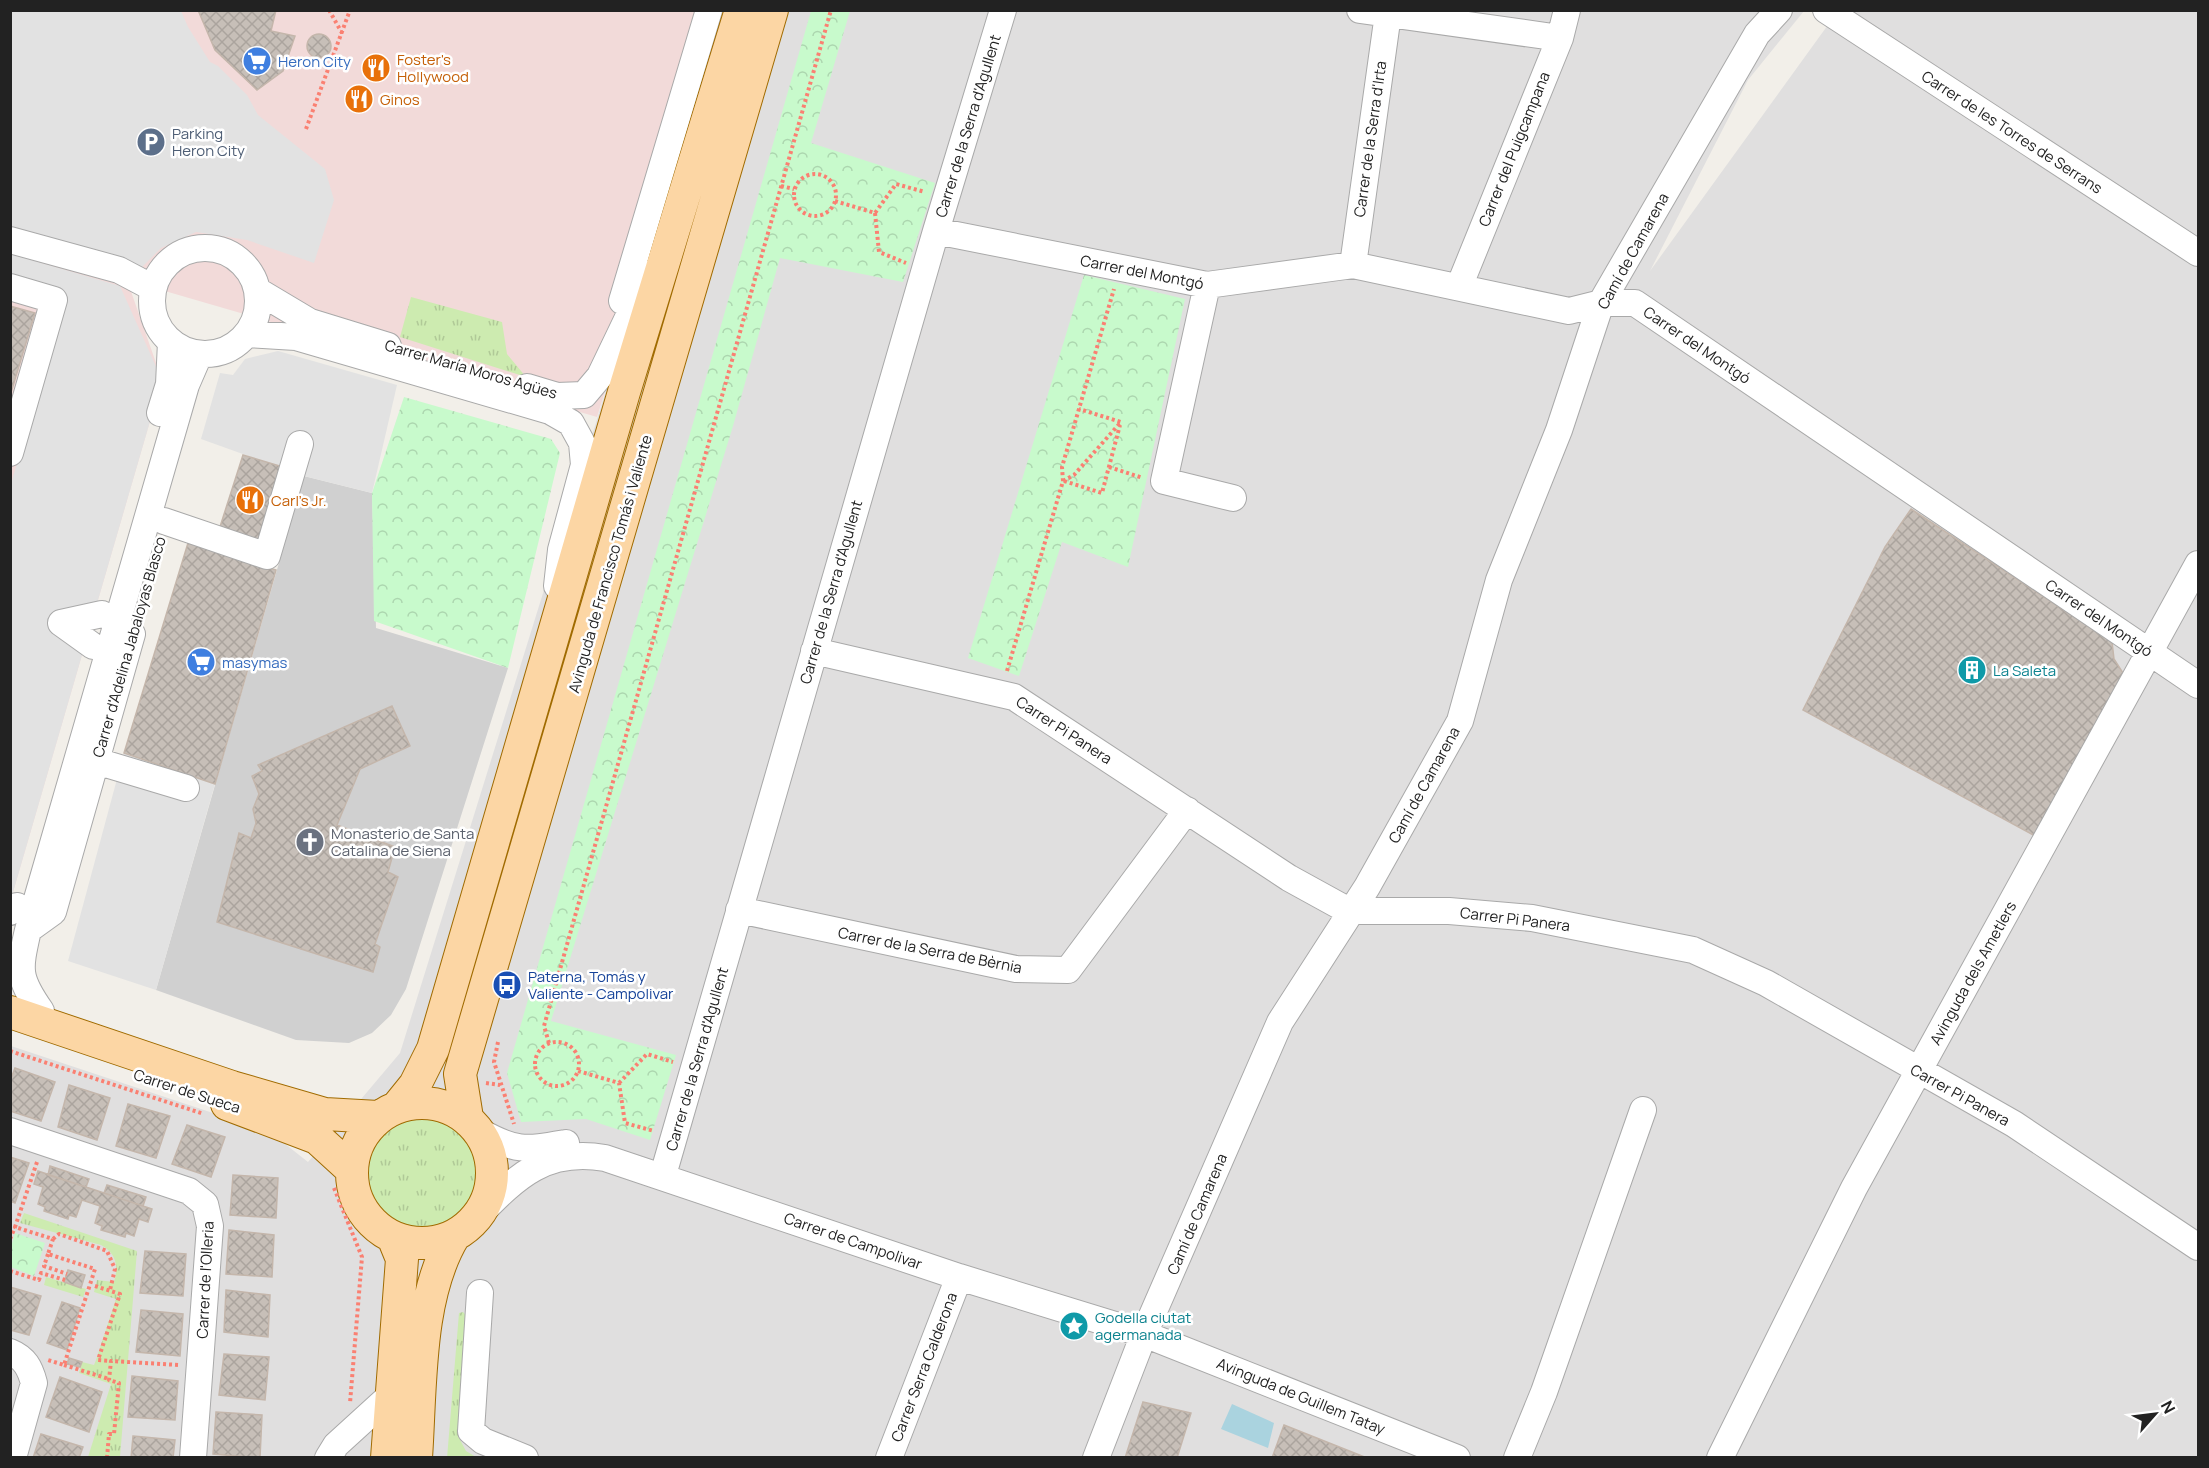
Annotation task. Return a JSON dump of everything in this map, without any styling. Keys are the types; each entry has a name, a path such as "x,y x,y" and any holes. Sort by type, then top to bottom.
{"main road":[{"path":"454,1236 435,1242 415,1243 393,1237 378,1227 363,1211 355,1191 343,1178 360,1141 415,1084 433,1049 551,650 624,392 741,10"},
{"name":"Avinguda de Francisco Tomás i Valiente","path":"473,1124 460,1074 772,10"},
{"name":"Carrer de Sueca","path":"10,1012 232,1087 304,1106 325,1114 388,1112"},
{"name":"Carrer de Sueca","path":"10,1033 231,1105 317,1138 343,1178"},
{"path":"388,1112 430,1103 446,1106 473,1124 489,1151 493,1173 489,1195 479,1215 454,1236 437,1268 427,1311 416,1458"},
{"path":"387,1458 402,1259 393,1237"}],"street":[{"path":"600,376 709,10"},
{"name":"Carrer de la Serra d'Agullent","path":"663,1175 936,231 1003,10"},
{"path":"1359,10 1560,38"},
{"name":"Carrer del Puigcampana","path":"1459,287 1560,38 1567,10"},
{"name":"Camí de Camarena","path":"1096,1458 1144,1334 1280,1022 1367,886 1460,721 1499,580 1559,430 1601,303 1757,34 1779,10"},
{"name":"Carrer de les Torres de Serrans","path":"1826,10 2199,253"},
{"name":"Carrer de la Serra d'Irta","path":"1353,265 1388,14"},
{"name":"Carrer María Moros Agües","path":"258,291 309,322 557,396 584,395 600,376 684,201"},
{"name":"Carrer del Montgó","path":"936,231 1207,285 1353,265 1569,311 1601,303 1635,303 2199,685"},
{"path":"15,246 119,270 153,288"},
{"path":"210,248 232,255 249,270 258,291 257,313 248,334 234,347 208,354 171,342 158,327 152,308 153,288 161,271 174,257 191,249 210,248"},
{"path":"1207,285 1164,481 1233,498"},
{"path":"10,286 54,300 10,453"},
{"name":"Carrer María Moros Agües","path":"248,334 296,337 550,411 571,423 582,443 584,465 561,550 551,650"},
{"name":"Carrer d'Adelina Jabaloyas Blasco","path":"41,1011 24,987 17,918 169,384 171,342"},
{"name":"Carrer d'Adelina Jabaloyas Blasco","path":"17,918 52,912 193,422 198,385 208,354"},
{"name":"Carrer d'Adelina Jabaloyas Blasco","path":"17,918 183,396 208,354"},
{"path":"164,521 267,556 300,444"},
{"name":"Avinguda dels Ametlers","path":"1720,1458 1854,1188 2199,564"},
{"path":"93,646 61,623 102,614"},
{"name":"Carrer Pi Panera","path":"814,651 1014,697 1289,878 1349,911 1449,911 1532,918 1693,950 1766,983 1918,1072 2014,1124 2199,1247"},
{"path":"96,761 186,788"},
{"name":"Carrer de la Serra de Bèrnia","path":"739,910 1016,969 1068,970 1187,810"},
{"name":"Carrer de Sueca","path":"10,1001 298,1098 304,1106"},
{"path":"1517,1458 1544,1392 1643,1110"},
{"name":"Carrer de Campolivar","path":"473,1124 500,1143 520,1149 589,1142 605,1147 628,1165"},
{"name":"Carrer de l'Olleria","path":"10,1131 189,1191 205,1204 210,1226 193,1458"},
{"name":"Carrer de Campolivar","path":"479,1215 507,1185 542,1163 589,1155 663,1175 959,1277 1078,1314"},
{"name":"Carrer Serra Calderona","path":"889,1458 959,1277"},
{"path":"480,1293 471,1431 483,1441 525,1458"},
{"name":"Avinguda de Guillem Tatay","path":"1078,1314 1144,1334 1457,1458"},
{"path":"10,1352 24,1360 31,1371 34,1383 13,1458"},
{"path":"328,1458 348,1434 392,1394"}],"path":[{"path":"329,10 343,33"},
{"path":"306,129 350,10"},
{"path":"549,1043 544,1026 831,10"},
{"path":"814,173 820,174 827,177 835,188 835,201 827,212 820,216 806,214 795,204 794,189 801,178 814,173"},
{"path":"925,271 879,252 876,213 896,184 946,199"},
{"path":"781,186 794,189"},
{"path":"835,201 876,213"},
{"path":"1007,671 1064,481 1062,466 1116,283"},
{"path":"1079,409 1121,422"},
{"path":"1064,481 1102,493 1121,422"},
{"path":"1064,481 1074,475 1121,422"},
{"path":"1109,467 1147,479"},
{"path":"498,1041 494,1062 516,1127"},
{"path":"561,1042 574,1050 578,1056 578,1071 569,1083 563,1086 556,1087 542,1082 534,1062 540,1049 549,1043 561,1042"},
{"path":"10,1051 208,1115"},
{"path":"619,1083 647,1054 695,1068"},
{"path":"578,1071 619,1083"},
{"path":"619,1083 624,1123 653,1131"},
{"path":"10,1239 40,1153"},
{"path":"343,1178 362,1257 348,1434"},
{"path":"15,1227 53,1239"},
{"path":"66,1274 44,1266 53,1239 58,1234 107,1251 115,1269 110,1290"},
{"path":"48,1254 95,1269 64,1365"},
{"path":"10,1271 39,1280 41,1273 64,1280"},
{"path":"95,1286 120,1294 98,1360 189,1366"},
{"path":"45,1359 119,1383 114,1434 109,1434 107,1458"},
{"path":"109,1380 111,1361"}],"shaded area":[{"name":"Parking Heron City","path":"10,11 181,11 188,27 210,62 218,66 247,95 258,115 325,169 334,200 314,263 247,240 196,232 161,248 142,267 11,229"},
{"name":"Heron City","path":"11,11 724,11 597,417 127,280 162,380 11,899"},
{"path":"724,11 1804,11 1748,80 1650,271 1838,11 2198,11 2198,1457 11,1458 11,1046 270,1132 308,1162 400,1053"},
{"path":"11,254 120,286 162,380 11,899 11,484 61,312 11,298"},
{"path":"278,351 397,385 372,493 304,476 201,439 220,373 233,375 245,359"},
{"name":"Monasterio de Santa Catalina de Siena","path":"304,476 372,493 376,628 508,668 406,989 391,1015 372,1033 349,1043 296,1040 156,990"},
{"path":"124,753 215,784 156,990 68,961"}],"green space":[{"path":"811,11 850,11 811,143 935,183 903,282 780,258 733,426 551,1021 676,1055 650,1140 586,1119 521,1122 507,1073"},
{"path":"1084,275 1185,299 1128,567 1062,542 1019,676 968,658"},
{"path":"411,297 502,322 507,354 526,377 400,337"},
{"path":"404,397 551,439 560,453 508,668 374,621 372,493"},
{"path":"423,1119 444,1123 462,1135 474,1153 478,1174 474,1195 462,1213 444,1225 423,1229 402,1225 384,1213 372,1195 368,1174 372,1153 384,1135 402,1123"},
{"path":"24,1213 137,1251 120,1457 88,1457 111,1384 79,1373 82,1362 94,1365 116,1299 94,1292 97,1280 114,1282 115,1260 110,1252 101,1245 20,1223"},
{"path":"15,1233 45,1243 34,1276 11,1267 11,1247"},
{"path":"46,1277 86,1289 83,1297 44,1285"},
{"path":"463,1312 468,1323 458,1436 466,1451 476,1457 447,1458 459,1313"}],"water":[{"path":"1232,1404 1274,1423 1268,1448 1221,1429"}],"building":[{"name":"Heron City","path":"198,10 276,10 271,31 295,36 283,71 257,90 215,50"},
{"path":"319,34 324,35 330,41 330,51 324,57 319,58 314,57 308,51 307,46 308,41 314,35"},
{"path":"10,306 35,313 10,396"},
{"name":"Carl's Jr.","path":"243,455 283,467 258,546 218,533"},
{"name":"La Saleta","path":"1911,509 2112,642 2114,659 2123,673 2037,837 1803,710 1885,547"},
{"name":"masymas","path":"188,543 276,570 215,784 124,753"},
{"name":"Monasterio de Santa Catalina de Siena","path":"392,706 410,746 360,769 337,825 395,847 388,872 398,877 375,944 380,947 373,972 217,922 239,833 251,838 256,823 253,809 259,794 252,776 262,771 258,765"},
{"path":"15,1068 55,1082 41,1121 10,1111 10,1081"},
{"path":"69,1085 110,1098 97,1140 58,1127"},
{"path":"128,1104 170,1116 156,1158 116,1146"},
{"path":"187,1125 225,1137 211,1177 172,1164"},
{"path":"10,1157 29,1163 15,1203 10,1201"},
{"path":"50,1166 89,1179 86,1187 48,1175"},
{"path":"38,1171 152,1209 148,1222 139,1219 134,1236 126,1233 125,1237 101,1230 102,1226 95,1223 100,1206 82,1200 76,1217 69,1215 68,1219 44,1211 45,1207 38,1204 43,1187 34,1184"},
{"path":"233,1175 278,1178 276,1218 230,1215"},
{"path":"107,1185 146,1197 143,1206 104,1193"},
{"path":"229,1230 274,1235 272,1277 226,1274"},
{"path":"145,1251 186,1254 183,1296 140,1293"},
{"path":"68,1270 85,1275 81,1288 64,1282"},
{"path":"10,1287 41,1296 29,1335 10,1330"},
{"path":"226,1290 270,1295 268,1337 224,1332"},
{"path":"62,1302 80,1308 67,1350 47,1343"},
{"path":"141,1310 183,1314 180,1356 136,1352"},
{"path":"224,1354 269,1357 265,1400 219,1395"},
{"path":"69,1358 82,1362 80,1367 67,1364"},
{"path":"132,1376 178,1381 175,1420 128,1417"},
{"path":"60,1377 102,1392 89,1432 46,1417"},
{"path":"1143,1402 1191,1413 1177,1458 1125,1458"},
{"path":"216,1412 262,1415 260,1458 213,1454"},
{"path":"1284,1425 1367,1458 1272,1458"},
{"path":"41,1434 83,1447 79,1458 33,1458"},
{"path":"133,1436 175,1440 173,1458 131,1458"}],"place":[{"name":"Heron City","path":"257,61"},
{"name":"Foster's Hollywood","path":"376,68"},
{"name":"Ginos","path":"359,99"},
{"name":"Parking Heron City","path":"151,142"},
{"name":"Carl's Jr.","path":"250,500"},
{"name":"masymas","path":"201,662"},
{"name":"La Saleta","path":"1972,670"},
{"name":"Monasterio de Santa Catalina de Siena","path":"310,842"},
{"name":"Paterna, Tomás y Valiente - Campolivar","path":"507,985"},
{"name":"Godella ciutat agermanada","path":"1074,1326"}]}
